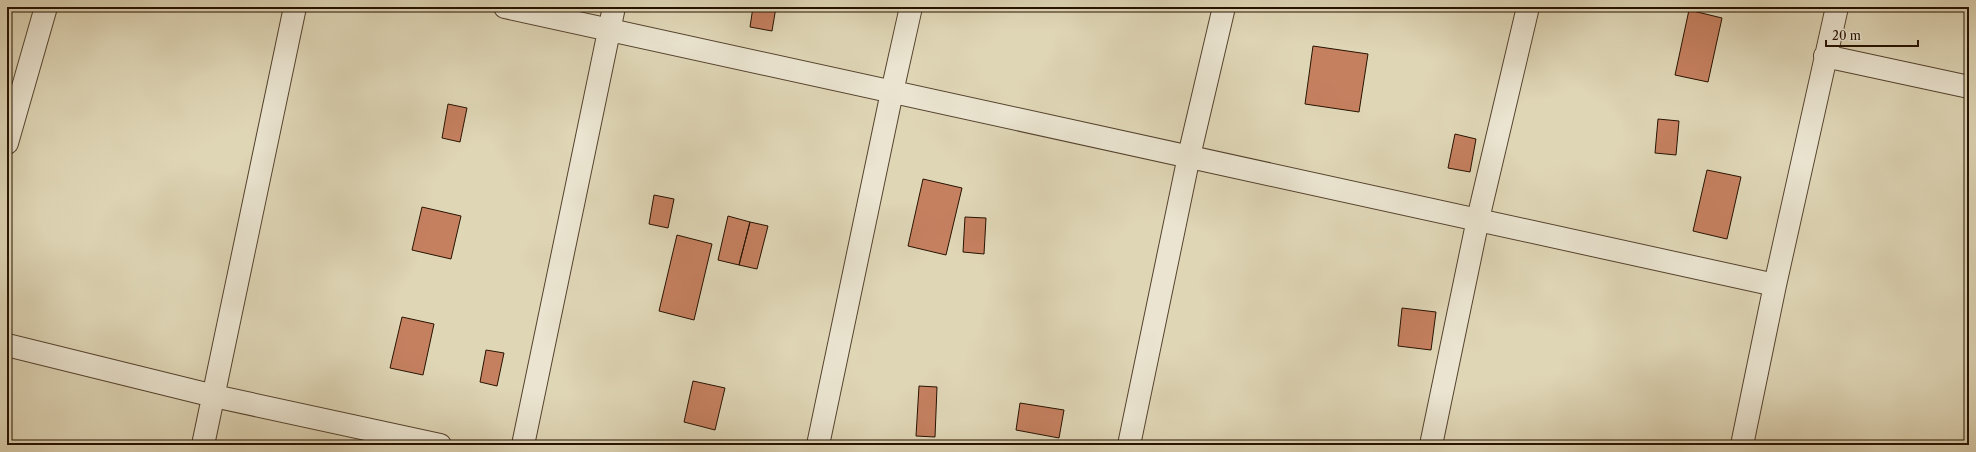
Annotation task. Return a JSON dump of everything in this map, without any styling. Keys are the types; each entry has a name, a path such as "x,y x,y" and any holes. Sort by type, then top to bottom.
{"street":[{"path":"7,143 46,7"},
{"path":"203,445 295,7"},
{"path":"505,7 1775,285"},
{"path":"523,445 614,7"},
{"path":"818,445 911,7"},
{"path":"1129,445 1189,156 1224,7"},
{"path":"1431,445 1478,220 1528,7"},
{"path":"1742,445 1775,285 1837,7"},
{"path":"1825,56 1969,87"},
{"path":"7,345 214,396 440,445"}],"building":[{"path":"753,7 776,7 772,31 750,27"},
{"path":"1689,10 1722,18 1708,82 1675,75"},
{"path":"1313,46 1368,54 1359,112 1305,104"},
{"path":"448,104 467,108 460,142 442,138"},
{"path":"1658,119 1679,121 1676,155 1655,153"},
{"path":"1455,134 1476,139 1470,172 1448,168"},
{"path":"1707,170 1741,177 1727,239 1693,231"},
{"path":"923,179 962,188 946,255 908,246"},
{"path":"654,195 674,199 668,228 649,224"},
{"path":"422,207 461,216 451,259 412,250"},
{"path":"728,216 750,222 739,265 718,260"},
{"path":"965,217 986,218 984,254 963,252"},
{"path":"750,222 768,226 757,269 739,265"},
{"path":"677,235 712,244 694,320 659,311"},
{"path":"1402,308 1436,312 1431,350 1398,346"},
{"path":"402,317 434,324 423,375 390,368"},
{"path":"486,350 504,353 497,386 480,382"},
{"path":"693,381 725,388 715,430 684,422"},
{"path":"919,386 937,387 935,437 916,436"},
{"path":"1020,403 1064,410 1059,438 1016,430"}]}
